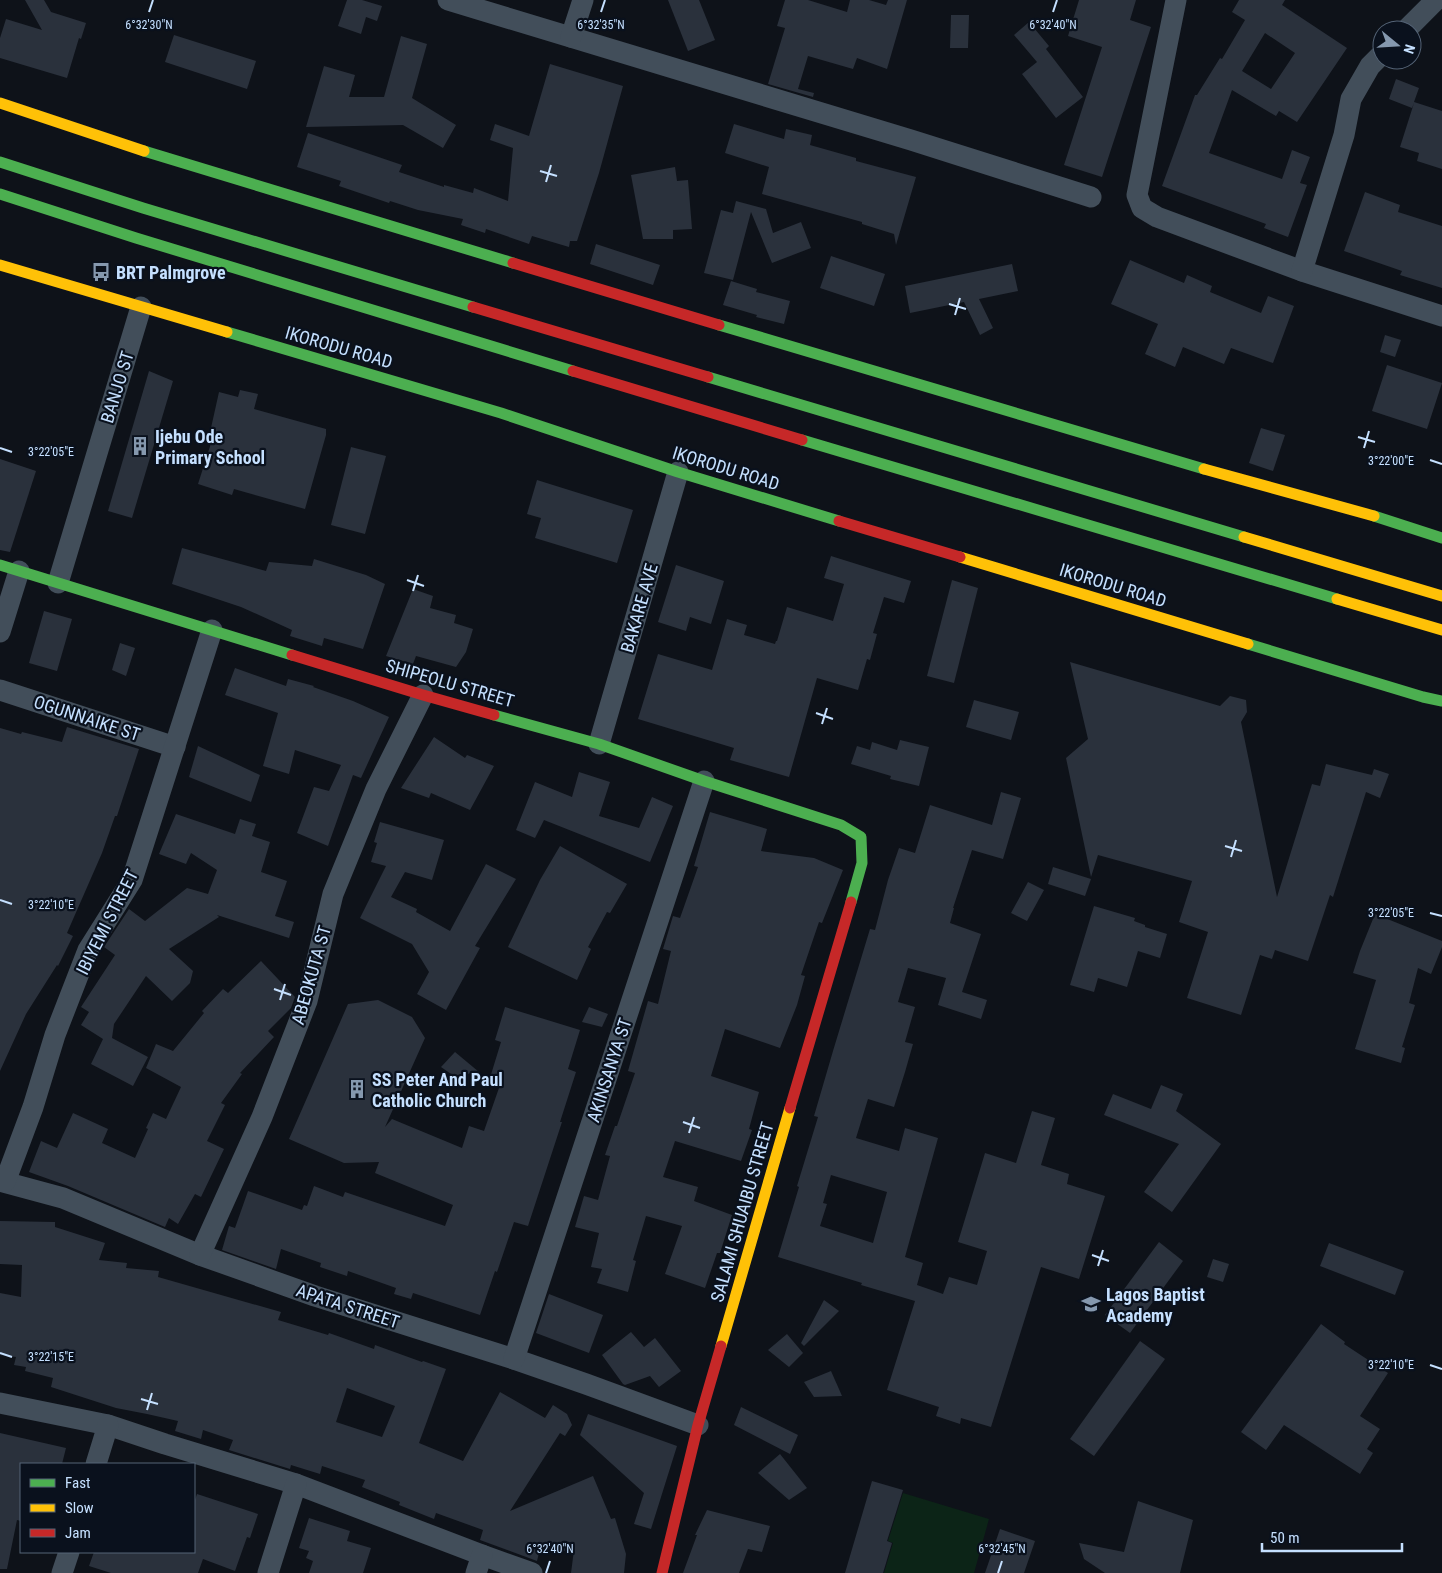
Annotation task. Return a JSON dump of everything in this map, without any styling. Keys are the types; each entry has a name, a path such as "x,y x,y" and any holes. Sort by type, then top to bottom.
{"main road":[{"path":"0,103 180,163 1137,451 1377,517 1442,538"},
{"path":"0,162 143,208 1442,596"},
{"path":"0,194 155,244 930,479 1442,630"},
{"name":"IKORODU ROAD","path":"0,265 501,413 678,472 1423,697 1442,701"},
{"name":"SHIPEOLU STREET","path":"10,568 423,695 599,744 704,781 841,825 861,837 862,863"},
{"name":"SALAMI SHUAIBU STREET","path":"662,1573 698,1425 862,863"}],"street":[{"path":"448,0 911,140 1091,197"},
{"path":"572,37 583,0"},
{"path":"1176,0 1137,195 1142,208 1157,217 1302,271 1442,316"},
{"path":"1416,20 1436,0"},
{"path":"1302,271 1344,135 1351,99 1372,64"},
{"name":"BANJO ST","path":"58,583 141,307"},
{"name":"BAKARE AVE","path":"599,744 678,472"},
{"path":"0,632 10,568"},
{"name":"IBIYEMI STREET","path":"2,1182 33,1107 55,1035 88,950 132,880 212,630"},
{"name":"OGUNNAIKE ST","path":"0,690 175,747"},
{"name":"ABEOKUTA ST","path":"200,1255 262,1117 307,1001 333,894 376,789 423,695"},
{"name":"AKINSANYA ST","path":"514,1359 704,781"},
{"name":"APATA STREET","path":"2,1182 63,1198 200,1255 315,1296 514,1359 698,1425"},
{"path":"0,1403 108,1425 296,1484 479,1564 532,1573"},
{"path":"96,1463 108,1425"},
{"path":"268,1573 296,1484"},
{"path":"62,1573 69,1553"}],"green space":[{"path":"903,1493 989,1519 974,1573 884,1573 893,1543 888,1541"}],"building":[{"path":"25,0 44,0 51,12 86,23 81,39 79,38 67,78 0,58 0,38 6,19 42,30"},
{"path":"347,0 362,0 382,6 377,21 366,17 361,34 338,26"},
{"path":"668,0 699,0 715,40 688,51"},
{"path":"785,0 808,0 847,12 850,0 869,0 886,5 888,0 907,0 887,69 857,58 853,69 808,56 798,89 814,93 813,97 768,84 785,28 777,26"},
{"path":"1079,0 1136,0 1130,20 1151,27 1102,177 1064,165 1102,47 1068,36"},
{"path":"1239,0 1285,0 1282,5 1347,48 1297,122 1279,111 1276,116 1232,90 1209,153 1282,179 1292,150 1310,157 1300,183 1307,185 1288,237 1264,228 1266,224 1162,186 1195,95 1197,95 1220,58 1222,59 1245,20 1232,12","holes":["1265,33 1295,53 1271,89 1242,71"]},
{"path":"951,15 969,15 968,48 950,48"},
{"path":"1029,22 1049,46 1046,49 1083,97 1056,118 1022,74 1037,62 1014,35"},
{"path":"174,35 256,61 247,89 165,62"},
{"path":"401,36 427,44 412,98 456,125 443,148 403,125 306,127 324,66 355,75 349,97 384,97"},
{"path":"550,64 623,86 599,173 577,241 570,241 569,247 532,236 529,244 486,229 485,233 461,225 463,219 418,210 390,201 389,203 339,186 341,181 297,167 308,133 402,165 399,172 444,187 444,185 473,193 474,188 508,201 513,148 490,140 495,124 529,136"},
{"path":"1396,79 1419,88 1414,102 1442,111 1442,169 1417,161 1419,153 1400,147 1414,103 1412,108 1389,99"},
{"path":"734,124 784,139 786,129 812,135 810,145 856,158 856,161 916,177 896,245 894,234 862,224 862,222 762,194 769,167 725,153"},
{"path":"675,167 677,181 688,180 692,229 673,230 673,239 643,239 631,175"},
{"path":"1365,192 1400,205 1398,212 1442,226 1442,288 1400,275 1402,271 1344,251"},
{"path":"736,201 766,209 773,233 801,222 811,248 772,263 751,212 733,280 704,273 721,210 733,213"},
{"path":"596,244 660,265 653,285 590,264"},
{"path":"831,256 885,274 874,306 820,288"},
{"path":"1130,260 1184,283 1187,275 1212,286 1210,292 1261,313 1268,296 1294,306 1273,363 1231,348 1224,364 1183,347 1175,367 1145,354 1158,324 1111,304"},
{"path":"1012,264 1018,291 979,299 993,328 980,335 964,302 910,313 905,286"},
{"path":"731,281 757,289 756,292 790,301 784,324 756,317 757,315 723,305"},
{"path":"1385,335 1401,340 1395,357 1380,352"},
{"path":"1387,365 1442,383 1427,429 1372,411"},
{"name":"Ijebu Ode Primary School","path":"149,371 173,381 132,518 108,511"},
{"path":"240,390 258,394 254,409 326,429 326,435 305,509 234,489 232,495 198,484 213,437 209,437 219,392 238,397"},
{"path":"1261,428 1285,435 1273,471 1249,463"},
{"path":"351,447 386,456 365,534 331,525"},
{"path":"0,459 36,471 10,552 0,550"},
{"path":"537,480 633,510 617,563 535,538 541,518 527,514"},
{"path":"182,548 266,571 269,562 312,566 314,559 366,575 385,584 363,649 324,638 322,646 290,636 292,630 241,607 172,584"},
{"path":"831,556 911,581 904,603 884,597 873,633 877,634 870,660 867,659 858,690 817,678 789,777 730,760 734,748 638,719 658,654 712,670 727,619 747,625 744,635 775,644 787,607 833,621 844,584 824,578"},
{"path":"676,565 724,581 711,624 690,617 686,631 658,622"},
{"path":"952,580 978,588 954,683 927,676"},
{"path":"413,589 433,596 430,608 456,615 454,623 473,629 466,652 456,667 416,656 413,664 386,656"},
{"path":"44,611 72,619 57,671 29,663"},
{"path":"120,643 135,648 126,676 112,670"},
{"path":"1070,662 1220,706 1230,696 1246,700 1247,712 1241,722 1277,897 1312,784 1320,786 1326,764 1372,775 1374,769 1389,774 1380,798 1366,792 1333,897 1330,895 1308,961 1275,950 1272,959 1260,955 1241,1015 1187,998 1208,932 1179,922 1192,881 1098,855 1091,877 1066,758 1088,739"},
{"path":"235,668 286,686 288,679 314,686 389,717 361,778 353,775 328,846 297,833 314,787 329,791 341,765 295,750 289,774 263,766 278,713 225,695"},
{"path":"974,700 1019,712 1011,740 966,727"},
{"path":"67,727 139,749 117,816 115,816 102,853 67,933 73,936 58,966 26,1014 0,1071 0,728 62,742"},
{"path":"434,737 465,758 467,755 494,766 470,810 431,793 429,798 401,788"},
{"path":"900,740 929,747 919,786 890,779 891,776 851,764 857,746 870,750 872,742 897,750"},
{"path":"198,746 260,775 251,802 189,777"},
{"path":"579,772 610,782 599,816 639,828 652,797 673,806 650,862 544,820 535,838 516,830 535,782 572,797"},
{"path":"1001,792 1021,798 1003,859 972,850 950,923 981,934 962,992 987,1000 981,1019 938,1005 946,978 908,968 898,1002 915,1007 905,1042 913,1044 905,1072 894,1107 868,1099 856,1138 899,1151 905,1128 938,1138 905,1257 923,1263 917,1285 943,1294 949,1277 977,1285 987,1251 958,1242 985,1153 1016,1163 1032,1111 1055,1118 1041,1165 1069,1174 1067,1184 1105,1196 1079,1279 1041,1267 991,1427 961,1418 960,1424 936,1416 939,1407 887,1390 915,1301 778,1257 818,1117 814,1116 833,1051 870,929 875,930 888,880 899,848 915,853 930,805 992,825","holes":["831,1175 887,1192 873,1243 820,1226 827,1204 823,1203"]},
{"path":"710,812 767,829 761,851 814,858 843,870 822,923 819,922 801,975 805,976 797,1005 780,1048 725,1029 711,1076 759,1092 749,1129 752,1130 741,1161 675,1141 663,1177 698,1187 694,1201 732,1215 720,1253 717,1253 705,1288 665,1274 682,1226 646,1216 633,1260 636,1261 628,1292 597,1283 602,1269 591,1267 599,1233 575,1227 584,1196 598,1200 610,1156 605,1155 635,1073 628,1071 648,1001 658,1004 671,951 663,949 673,916 680,918 698,867 694,866"},
{"path":"176,814 235,834 240,819 256,824 252,836 270,842 261,872 287,881 275,916 294,922 289,938 217,915 219,917 169,949 193,971 190,983 172,1001 146,976 114,1024 112,1038 148,1057 133,1086 91,1064 103,1039 81,1025 89,1012 81,1007 115,955 104,947 129,909 145,921 187,888 208,894 217,870 191,853 186,864 159,854"},
{"path":"380,822 444,840 432,880 405,872 391,897 417,909 416,912 450,931 486,864 516,879 475,946 480,948 446,1010 417,994 429,972 412,944 360,918 386,866 371,862 377,843 374,842"},
{"path":"560,846 627,884 610,913 607,912 588,947 591,949 577,980 508,947 540,880"},
{"path":"1053,867 1091,879 1085,896 1048,884"},
{"path":"1028,882 1044,890 1027,921 1011,913"},
{"path":"1094,906 1135,918 1134,921 1145,925 1145,927 1167,934 1160,958 1138,951 1127,987 1098,978 1094,992 1070,985"},
{"path":"1375,914 1442,941 1442,947 1431,974 1418,968 1409,1003 1415,1005 1402,1047 1405,1048 1401,1063 1355,1049 1376,980 1353,973"},
{"path":"261,961 295,997 291,1008 268,1031 274,1037 240,1073 242,1074 221,1103 225,1105 207,1141 224,1149 201,1197 195,1194 178,1224 169,1218 165,1227 68,1186 29,1172 41,1141 57,1148 73,1113 108,1129 102,1143 135,1158 153,1113 166,1119 181,1087 146,1068 156,1044 173,1051 204,1013 202,1011 223,989 228,993"},
{"path":"378,1000 412,1017 425,1038 385,1127 392,1119 462,1148 469,1126 484,1131 500,1085 489,1081 501,1042 495,1040 505,1007 580,1030 568,1069 576,1072 560,1122 562,1122 528,1226 514,1222 480,1315 413,1293 411,1299 394,1294 396,1288 348,1271 347,1276 320,1267 321,1263 281,1249 276,1269 222,1250 229,1226 235,1228 248,1191 302,1210 304,1205 307,1206 314,1186 343,1197 345,1192 445,1226 453,1205 375,1173 379,1162 344,1163 289,1139 348,1004"},
{"path":"589,1007 608,1014 602,1027 582,1022"},
{"path":"455,1052 479,1072 454,1076 441,1067"},
{"path":"1161,1085 1183,1094 1176,1111 1221,1144 1172,1212 1144,1192 1179,1144 1104,1115 1113,1094 1151,1109"},
{"path":"0,1221 55,1222 55,1227 105,1243 99,1260 127,1263 126,1268 159,1271 158,1277 281,1312 278,1320 328,1335 329,1333 374,1349 375,1345 446,1369 419,1443 463,1461 500,1392 545,1418 553,1405 567,1414 572,1425 565,1436 560,1433 510,1511 593,1476 611,1519 615,1518 626,1554 624,1573 571,1573 574,1550 539,1553 537,1561 480,1540 483,1530 436,1513 434,1519 399,1505 400,1502 362,1487 365,1480 322,1466 320,1474 291,1465 290,1469 229,1450 233,1440 203,1430 201,1439 175,1431 178,1421 116,1408 51,1387 53,1378 25,1371 26,1367 14,1365 16,1357 0,1355 0,1293 21,1297 22,1265 0,1264","holes":["347,1388 395,1406 382,1437 336,1422"]},
{"path":"1159,1242 1183,1261 1130,1333 1105,1315"},
{"path":"1329,1243 1404,1271 1395,1295 1320,1266"},
{"path":"1213,1259 1229,1264 1223,1282 1207,1277"},
{"path":"549,1294 603,1315 589,1353 536,1333"},
{"path":"824,1300 839,1311 804,1346 801,1343"},
{"path":"1321,1324 1345,1342 1344,1344 1388,1373 1360,1416 1380,1429 1367,1449 1373,1453 1360,1474 1284,1425 1266,1450 1241,1432"},
{"path":"631,1332 644,1347 655,1338 681,1371 659,1387 650,1376 625,1385 623,1384 602,1355"},
{"path":"787,1334 803,1353 789,1367 768,1350"},
{"path":"1140,1341 1165,1359 1094,1456 1070,1439"},
{"path":"831,1371 842,1396 814,1397 804,1382"},
{"path":"741,1407 798,1435 790,1454 734,1425"},
{"path":"588,1414 677,1446 651,1529 634,1524 644,1493 580,1435"},
{"path":"0,1433 66,1448 62,1463 20,1463 20,1521 17,1520 7,1569 0,1569"},
{"path":"780,1454 807,1488 789,1500 758,1473"},
{"path":"872,1481 903,1490 887,1541 892,1543 883,1573 845,1573"},
{"path":"197,1494 258,1514 250,1538 247,1537 235,1571 203,1559 198,1573 111,1573 89,1566 94,1553 195,1553 195,1500"},
{"path":"1138,1501 1193,1520 1180,1573 1105,1573 1084,1559 1079,1543 1124,1552"},
{"path":"707,1510 770,1526 762,1552 748,1549 739,1573 683,1573 697,1535 695,1535"},
{"path":"309,1518 350,1531 347,1541 371,1548 363,1573 309,1573 313,1561 306,1558 309,1551 299,1548"},
{"path":"1000,1529 1035,1541 1024,1573 985,1573"}],"traffic: fast":[{"path":"144,151 513,263"},
{"path":"0,162 143,208 473,307"},
{"path":"0,194 136,238 573,371"},
{"path":"719,325 1204,469"},
{"path":"227,332 501,413 678,472 839,521"},
{"path":"708,377 1244,537"},
{"path":"802,440 1337,599"},
{"path":"1374,516 1442,538"},
{"path":"0,565 292,655"},
{"path":"1248,644 1423,697 1442,701"},
{"path":"494,715 599,744 704,781 841,825 861,837 862,863 851,902"}],"traffic: slow":[{"path":"0,103 144,151"},
{"path":"0,265 227,332"},
{"path":"1204,469 1374,516"},
{"path":"1244,537 1442,596"},
{"path":"960,557 1248,644"},
{"path":"1337,599 1442,630"},
{"path":"721,1346 790,1108"}],"traffic: jam":[{"path":"513,263 719,325"},
{"path":"473,307 708,377"},
{"path":"573,371 802,440"},
{"path":"839,521 960,557"},
{"path":"292,655 494,715"},
{"path":"790,1108 851,902"},
{"path":"662,1573 698,1425 721,1346"}],"place":[{"name":"BRT Palmgrove","path":"101,272"},
{"name":"Ijebu Ode Primary School","path":"140,446"},
{"name":"SS Peter And Paul Catholic Church","path":"357,1089"},
{"name":"Lagos Baptist Academy","path":"1091,1304"}]}
